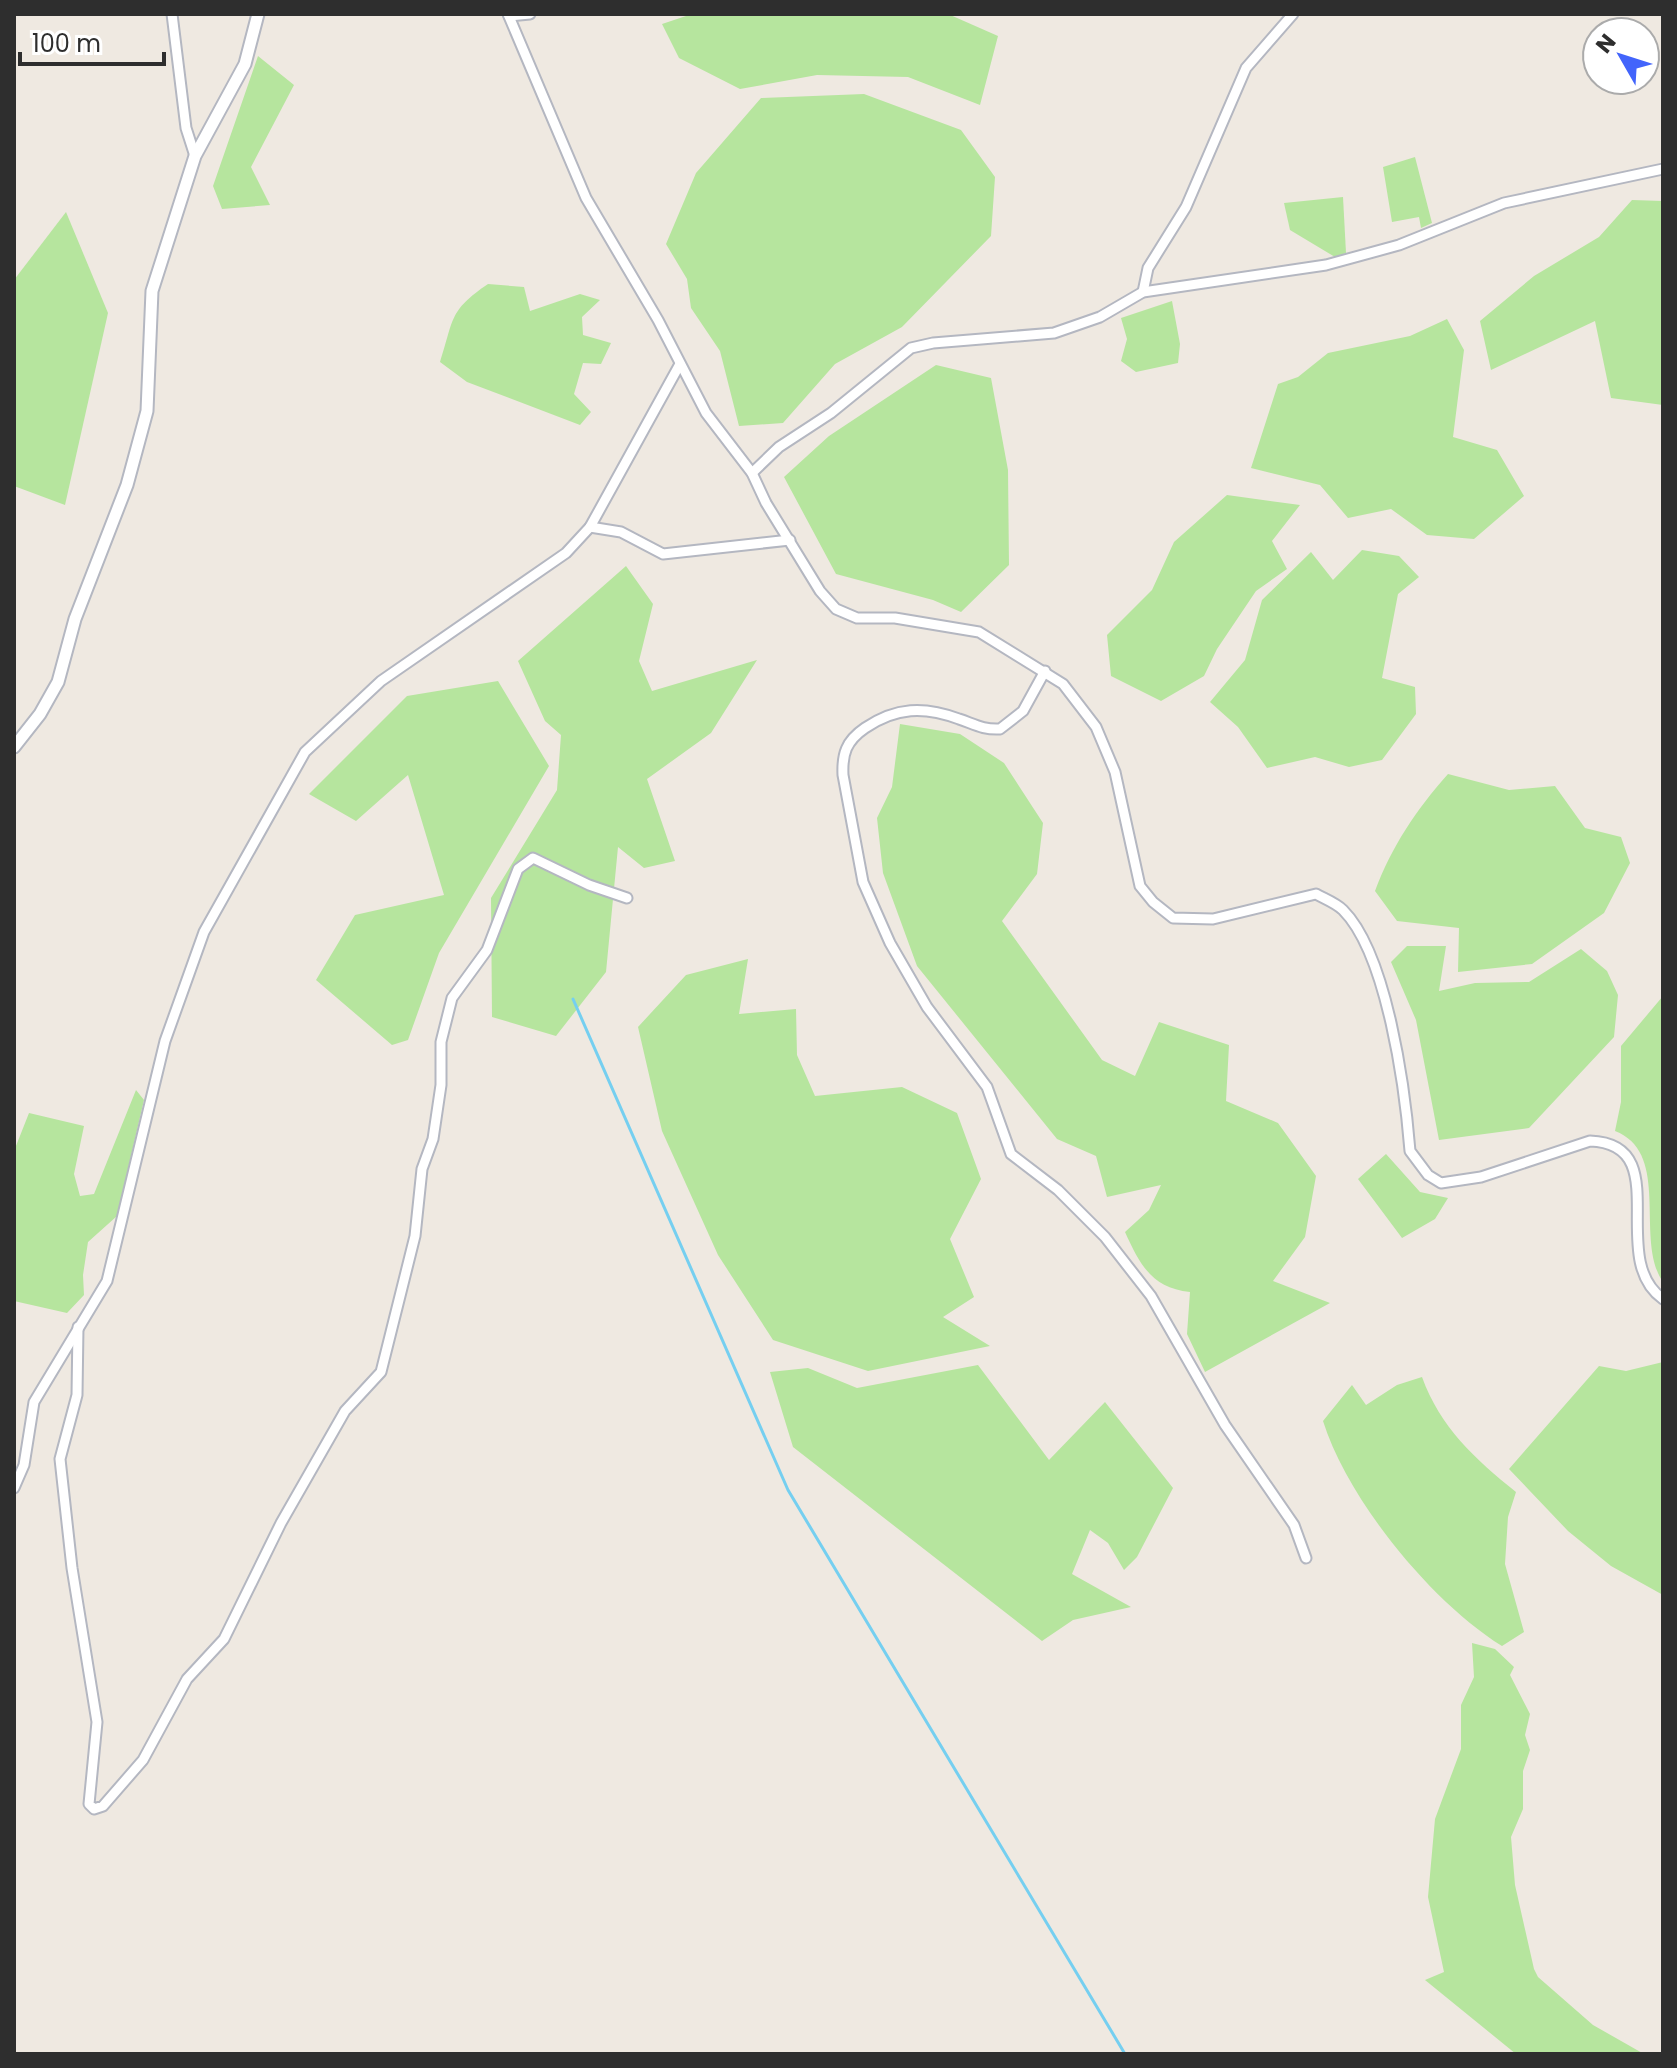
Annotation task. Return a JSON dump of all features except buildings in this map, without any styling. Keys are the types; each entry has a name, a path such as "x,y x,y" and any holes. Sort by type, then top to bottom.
{"street":[{"path":"172,14 186,128 195,156"},
{"path":"14,747 40,714 58,682 75,619 127,485 147,411 152,291 195,156 245,64 258,14"},
{"path":"530,14 508,15 586,198 706,413 752,473 820,591 836,609 857,618 895,618 979,632 1045,671 1082,705 1096,727 1115,772 1140,886 1153,902 1173,918 1213,919 1316,894 1341,907 1354,923 1377,971 1410,1151 1417,1164 1441,1183 1481,1177 1590,1141 1608,1142 1623,1155 1636,1175 1639,1208 1637,1263 1645,1280 1663,1299"},
{"path":"1143,292 1148,268 1186,207 1246,68 1293,14"},
{"path":"752,473 779,447 831,413 911,348 933,343 1054,333 1100,317 1143,292 1326,265 1399,245 1504,203 1663,169"},
{"path":"14,1488 24,1465 34,1402 107,1281 165,1041 204,932 305,752 381,681 566,553 590,527 680,364"},
{"path":"590,527 621,532 663,554 790,540"},
{"path":"1045,671 1023,711 1000,729 978,728 939,712 894,711 848,743 842,758 843,775 863,882 890,943 927,1007 987,1087 1011,1154 1058,1190 1086,1218 1151,1296 1225,1425 1294,1525 1306,1558"},
{"path":"78,1327 77,1395 60,1459 72,1568 97,1722 89,1804 94,1809 103,1806 143,1760 187,1679 224,1639 281,1523 345,1411 381,1372 415,1236 422,1169 433,1139 444,1063 441,1042 452,998 487,950 518,869 533,858 589,885 627,898"}],"green space":[{"path":"692,14 948,14 998,36 980,105 908,77 817,75 740,89 679,58 662,24"},
{"path":"258,56 294,85 251,167 270,205 222,209 213,186"},
{"path":"864,94 961,130 995,177 991,236 902,327 835,364 783,423 739,426 720,351 691,308 687,279 666,244 696,173 761,98"},
{"path":"1415,157 1432,223 1421,228 1419,217 1392,222 1383,167"},
{"path":"1343,197 1346,253 1335,257 1290,230 1284,203"},
{"path":"1632,200 1663,201 1663,405 1611,398 1595,321 1491,370 1480,321 1534,276 1599,237"},
{"path":"66,212 108,313 65,505 14,486 14,280"},
{"path":"488,284 524,287 530,311 580,294 600,300 582,317 583,335 611,343 601,364 583,363 574,394 591,412 580,425 467,382 440,362 454,317 475,293"},
{"path":"1172,301 1180,344 1178,363 1136,372 1121,361 1127,339 1121,318"},
{"path":"1447,319 1464,350 1453,437 1497,450 1524,496 1474,539 1427,535 1391,509 1348,518 1320,485 1251,468 1278,384 1298,377 1328,353 1410,336"},
{"path":"936,365 991,378 1008,470 1009,565 961,612 933,600 836,574 784,477 829,436"},
{"path":"1227,495 1300,505 1272,541 1287,569 1256,591 1217,649 1204,676 1161,701 1111,676 1107,635 1152,590 1174,542"},
{"path":"1362,550 1399,556 1419,577 1398,594 1382,678 1415,687 1416,714 1382,760 1349,767 1315,757 1267,768 1238,727 1210,702 1245,660 1262,600 1311,552 1333,580"},
{"path":"626,566 653,604 639,661 652,691 757,660 711,733 647,779 675,861 644,868 618,847 606,972 556,1036 492,1017 491,898 557,790 561,735 545,721 518,661"},
{"path":"498,681 549,766 439,953 408,1040 392,1045 316,980 355,915 444,895 408,775 356,821 309,794 407,696"},
{"path":"900,724 960,734 1004,763 1043,823 1037,874 1002,921 1102,1060 1135,1076 1159,1022 1229,1045 1226,1101 1278,1123 1316,1176 1305,1237 1273,1281 1330,1303 1205,1372 1187,1334 1190,1292 1166,1286 1149,1273 1125,1232 1149,1210 1161,1185 1107,1197 1096,1156 1057,1139 917,966 883,873 877,818 892,787"},
{"path":"1448,774 1509,790 1555,786 1585,828 1621,837 1630,863 1604,913 1532,964 1458,972 1459,928 1397,921 1375,891 1406,829"},
{"path":"1407,946 1446,946 1439,991 1475,983 1529,982 1581,949 1607,971 1618,995 1614,1037 1529,1128 1439,1140 1416,1020 1391,962"},
{"path":"748,959 739,1014 796,1009 797,1055 815,1096 902,1087 957,1113 981,1179 950,1239 974,1297 943,1317 990,1346 868,1371 773,1340 718,1255 662,1131 638,1027 686,975"},
{"path":"1663,996 1663,1282 1651,1244 1648,1177 1642,1158 1632,1142 1615,1131 1621,1102 1621,1046"},
{"path":"136,1090 144,1100 117,1216 88,1242 83,1275 84,1295 67,1313 14,1301 14,1151 29,1113 84,1126 74,1174 80,1196 94,1194"},
{"path":"1386,1154 1420,1192 1448,1198 1435,1219 1402,1238 1358,1179"},
{"path":"1663,1362 1663,1595 1611,1566 1568,1531 1509,1469 1599,1366 1626,1371"},
{"path":"978,1365 1049,1460 1105,1402 1173,1488 1137,1557 1124,1570 1108,1543 1090,1530 1072,1574 1131,1607 1073,1620 1042,1641 793,1447 770,1372 808,1368 857,1388"},
{"path":"1422,1377 1439,1411 1460,1441 1516,1492 1508,1517 1505,1564 1524,1632 1502,1646 1448,1603 1395,1547 1352,1483 1323,1421 1352,1385 1366,1405 1397,1385"},
{"path":"1472,1643 1495,1649 1514,1667 1510,1675 1530,1714 1525,1735 1530,1750 1523,1771 1523,1809 1511,1837 1515,1885 1534,1969 1538,1977 1593,2025 1644,2054 1516,2054 1425,1980 1444,1972 1428,1897 1435,1819 1461,1749 1461,1705 1474,1677"}],"waterway":[{"path":"573,999 788,1490 1125,2054"}]}
